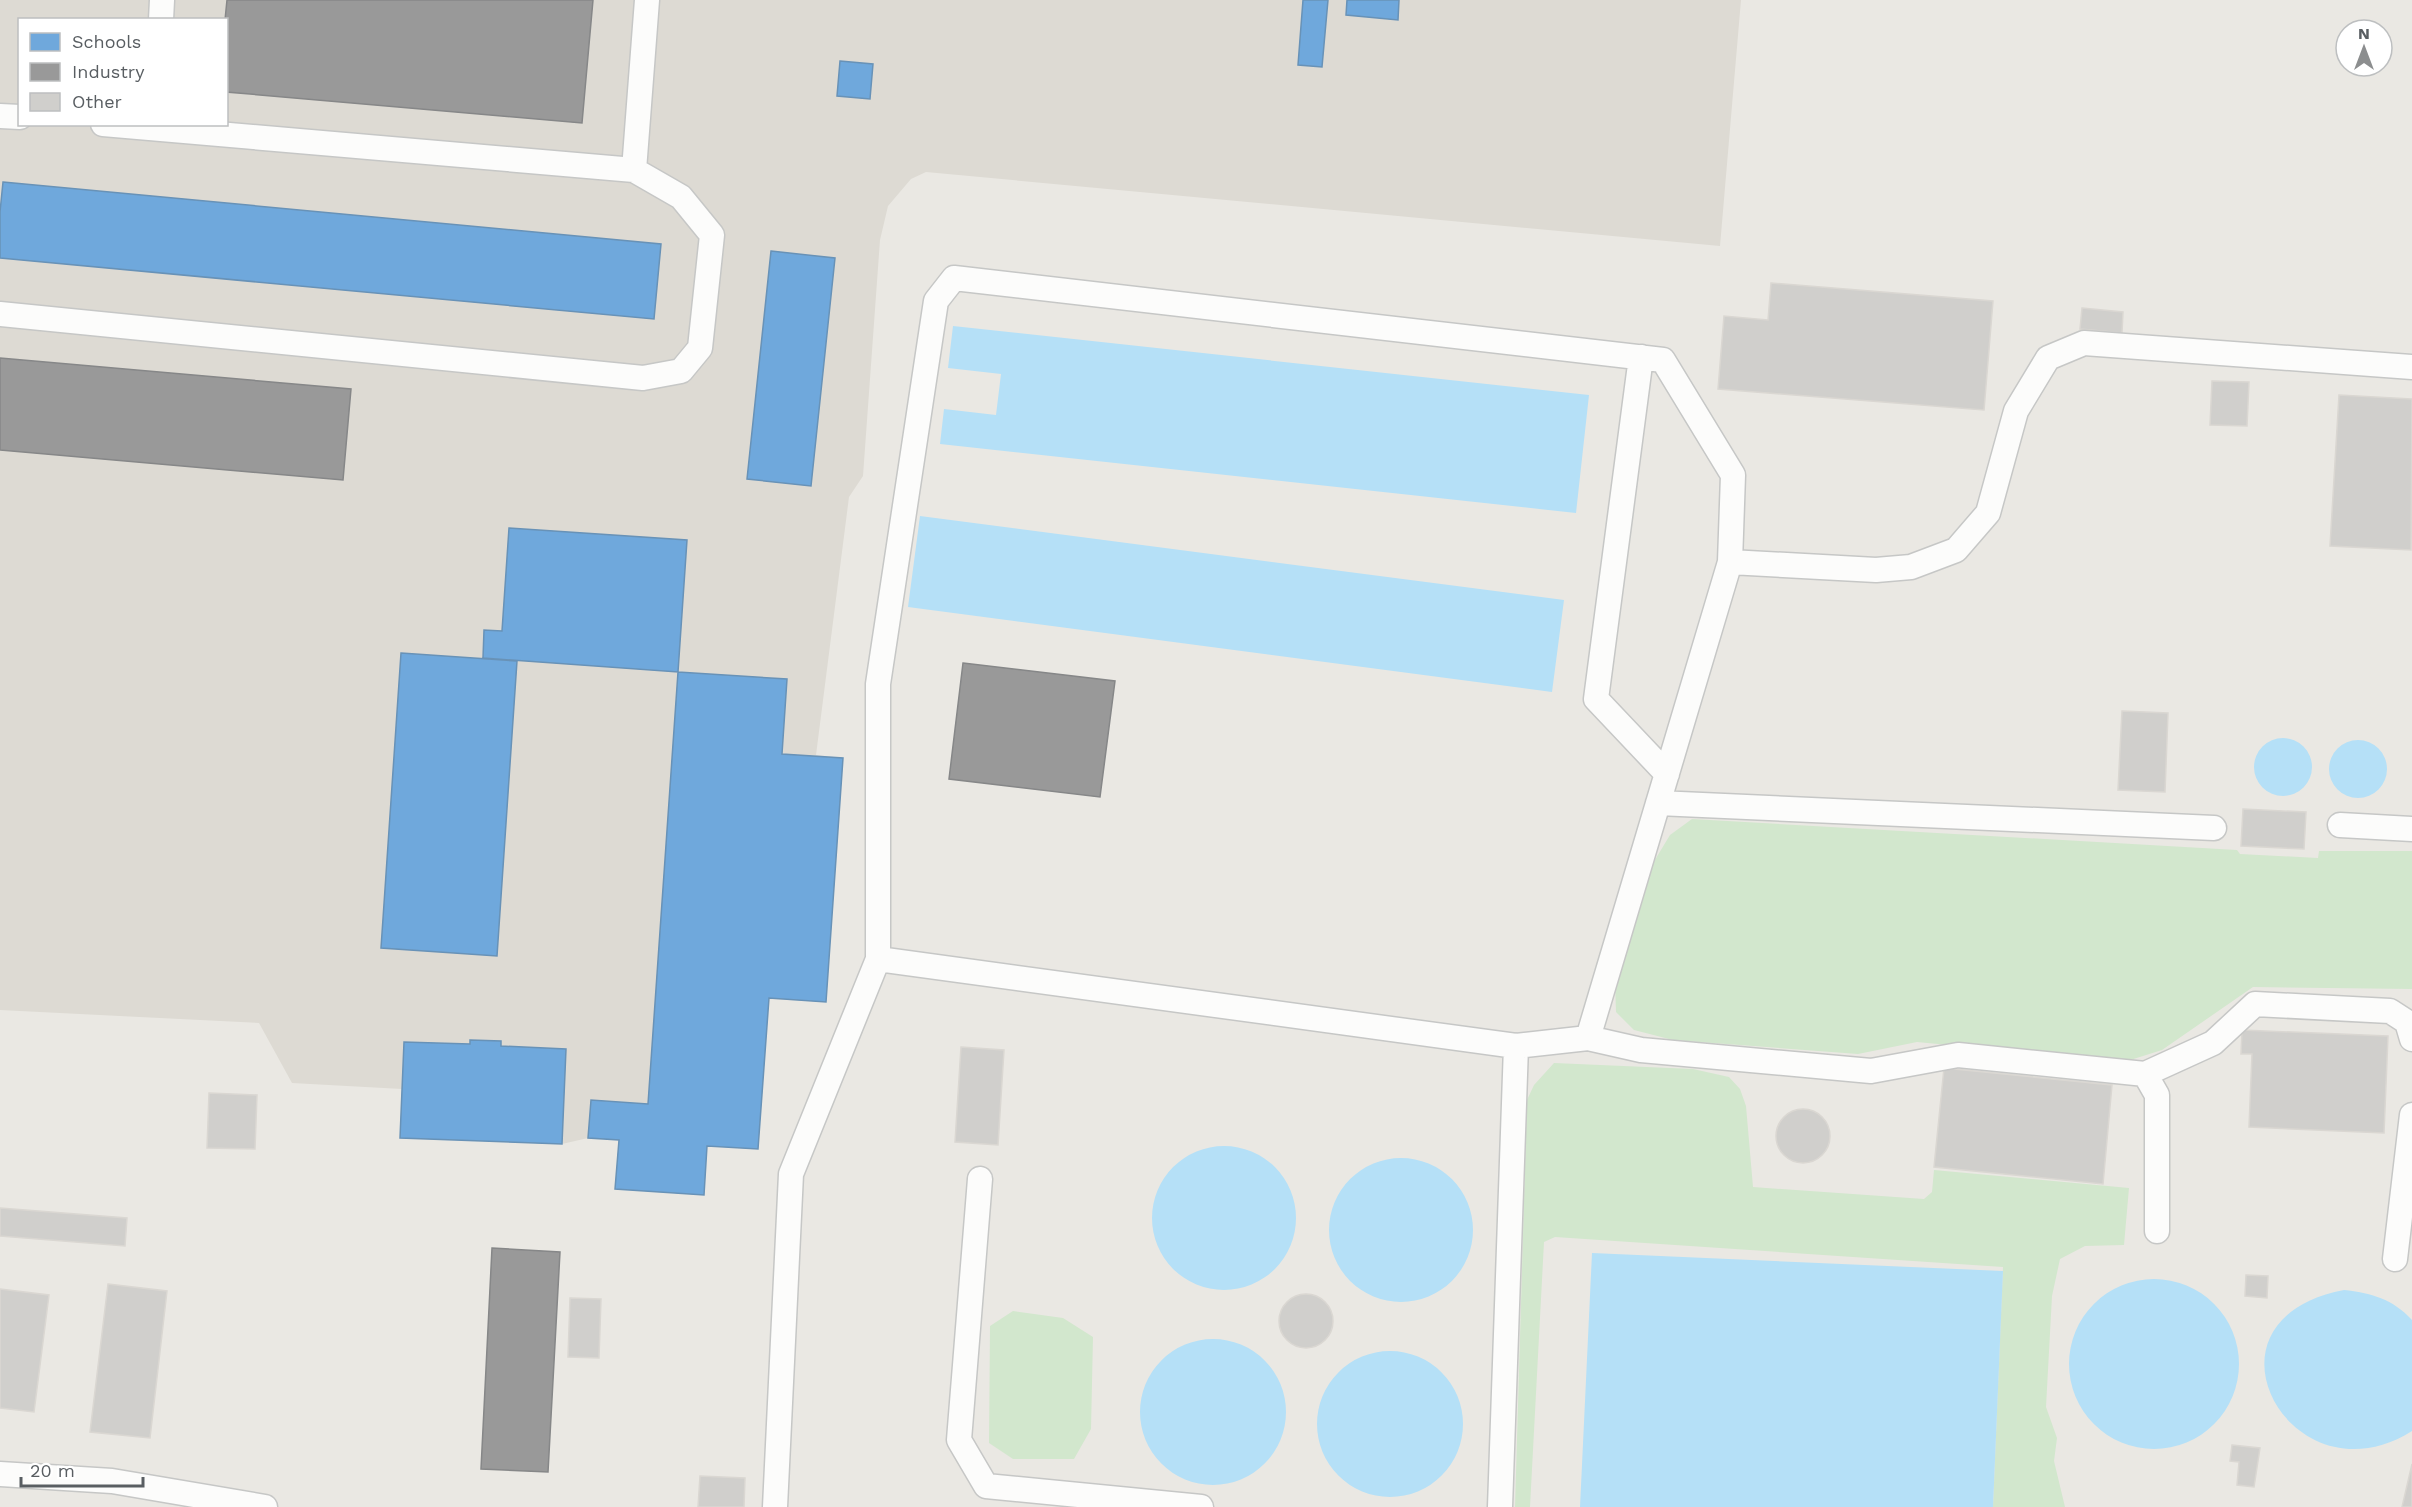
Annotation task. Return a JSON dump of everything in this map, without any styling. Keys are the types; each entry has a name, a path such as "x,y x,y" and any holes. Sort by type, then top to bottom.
{"lane":[{"path":"161,18 162,0"},
{"path":"634,170 647,0"},
{"path":"0,116 18,117"},
{"path":"0,314 643,378 681,371 700,348 712,236 681,197 634,170 137,126"},
{"path":"775,1507 791,1173 878,959 878,684 936,301 954,278 1663,360 1733,475 1730,562 1588,1038"},
{"path":"1730,562 1876,570 1911,567 1956,550 1988,513 2016,411 2048,358 2084,344 2412,367"},
{"path":"1641,357 1596,699 1667,774"},
{"path":"1658,803 2214,828"},
{"path":"2340,825 2412,829"},
{"path":"878,959 1516,1046 1588,1038 1641,1050 1871,1071 1958,1055 2145,1074 2213,1043 2255,1004 2390,1011 2407,1022 2412,1039"},
{"path":"1500,1507 1516,1046"},
{"path":"2145,1074 2157,1095 2157,1231"},
{"path":"2395,1259 2412,1115"},
{"path":"980,1179 959,1440 987,1486 1202,1507"},
{"path":"0,1474 112,1480 265,1507"}],"shaded area":[{"path":"0,0 1741,0 1720,246 926,172 911,179 888,206 880,240 863,476 849,497 816,755 843,758 826,1002 769,999 758,1149 707,1146 704,1195 615,1189 619,1140 588,1138 562,1144 400,1138 402,1089 292,1083 259,1023 0,1010"}],"green space":[{"path":"1692,819 2237,850 2240,854 2318,858 2319,851 2412,851 2412,989 2253,987 2162,1050 2124,1062 1917,1042 1858,1054 1673,1040 1634,1030 1616,1012 1615,981 1644,878 1670,835"},
{"path":"1554,1063 1693,1069 1729,1077 1740,1089 1746,1106 1753,1187 1924,1199 1932,1192 1934,1170 2129,1188 2124,1245 2085,1246 2060,1259 2052,1296 2046,1407 2057,1438 2054,1461 2065,1507 1993,1507 2003,1267 1555,1237 1544,1242 1530,1507 1515,1507 1527,1100 1534,1085"},
{"path":"1013,1311 1063,1318 1093,1337 1091,1429 1074,1459 1013,1459 989,1443 990,1326"}],"water":[{"path":"953,326 1589,395 1576,513 940,444 944,409 996,415 1001,374 948,368"},
{"path":"920,516 1564,600 1552,692 908,607"},
{"path":"2277,738 2289,738 2304,746 2312,761 2312,773 2304,788 2289,796 2277,796 2262,788 2254,773 2254,761 2262,746"},
{"path":"2352,740 2364,740 2379,748 2387,763 2387,775 2379,790 2364,798 2352,798 2337,790 2329,775 2329,763 2337,748"},
{"path":"1224,1146 1251,1152 1264,1158 1275,1167 1284,1178 1290,1191 1296,1218 1290,1245 1284,1258 1275,1269 1264,1278 1251,1284 1224,1290 1197,1284 1184,1278 1173,1269 1164,1258 1158,1245 1152,1218 1158,1191 1164,1178 1173,1167 1184,1158 1197,1152"},
{"path":"1401,1158 1429,1163 1452,1179 1468,1202 1473,1230 1468,1258 1452,1281 1429,1297 1401,1302 1373,1297 1350,1281 1334,1258 1329,1230 1334,1202 1350,1179 1373,1163"},
{"path":"1592,1253 2003,1271 1993,1507 1580,1507"},
{"path":"2154,1279 2187,1285 2214,1304 2233,1331 2239,1364 2233,1397 2214,1424 2187,1443 2154,1449 2121,1443 2094,1424 2075,1397 2069,1364 2075,1331 2094,1304 2121,1285"},
{"path":"2344,1290 2381,1298 2397,1307 2412,1320 2412,1431 2368,1448 2329,1445 2296,1428 2274,1400 2264,1368 2271,1335 2297,1308"},
{"path":"1213,1339 1241,1344 1265,1360 1281,1384 1286,1412 1281,1440 1265,1464 1241,1480 1213,1485 1185,1480 1161,1464 1145,1440 1140,1412 1145,1384 1161,1360 1185,1344"},
{"path":"1390,1351 1404,1352 1418,1357 1431,1363 1442,1372 1451,1383 1457,1396 1462,1410 1462,1438 1457,1452 1451,1465 1442,1476 1431,1485 1418,1491 1404,1496 1390,1497 1376,1496 1362,1491 1349,1485 1338,1476 1329,1465 1323,1452 1318,1438 1317,1424 1318,1410 1323,1396 1329,1383 1338,1372 1349,1363 1362,1357 1376,1352"}],"building: Schools":[{"path":"1303,0 1328,0 1322,67 1298,65"},
{"path":"1347,0 1399,0 1398,20 1346,15"},
{"path":"840,61 873,64 870,99 837,96"},
{"path":"3,182 661,244 654,319 0,258 0,212"},
{"path":"771,251 835,258 811,486 747,479"},
{"path":"509,528 687,540 678,672 483,658 484,630 502,631"},
{"path":"401,653 517,661 497,956 381,948"},
{"path":"678,672 787,679 782,754 843,758 826,1002 769,998 758,1149 707,1146 704,1195 615,1189 619,1140 588,1138 591,1100 648,1104"},
{"path":"470,1040 501,1041 501,1046 566,1049 562,1144 400,1138 404,1042 470,1044"}],"building: Industry":[{"path":"227,0 593,0 582,123 228,92 228,18 225,18"},
{"path":"0,358 351,389 343,480 0,450"},
{"path":"963,663 1115,681 1100,797 949,779"},
{"path":"492,1248 560,1252 548,1472 481,1469"}],"building: Other":[{"path":"1771,283 1993,301 1984,410 1718,389 1724,316 1768,320"},
{"path":"2082,308 2123,312 2122,333 2080,329"},
{"path":"2212,381 2249,382 2247,426 2210,425"},
{"path":"2339,395 2412,399 2411,550 2330,546"},
{"path":"2122,711 2168,713 2165,792 2118,790"},
{"path":"2243,809 2306,812 2304,849 2241,846"},
{"path":"2242,1030 2388,1036 2384,1133 2249,1127 2252,1054 2241,1054"},
{"path":"961,1047 1004,1050 998,1145 955,1142"},
{"path":"1944,1068 2112,1085 2103,1184 1934,1167"},
{"path":"209,1093 257,1095 255,1149 207,1148"},
{"path":"1798,1109 1808,1109 1818,1113 1826,1121 1830,1136 1826,1151 1818,1159 1808,1163 1798,1163 1788,1159 1780,1151 1776,1141 1776,1131 1780,1121 1788,1113"},
{"path":"0,1208 127,1218 125,1246 0,1236"},
{"path":"2246,1275 2268,1276 2267,1298 2245,1296"},
{"path":"108,1284 167,1291 150,1438 90,1432"},
{"path":"0,1289 49,1295 34,1412 0,1408"},
{"path":"1306,1294 1316,1296 1325,1302 1331,1311 1333,1321 1331,1331 1325,1340 1316,1346 1306,1348 1296,1346 1287,1340 1281,1331 1279,1321 1281,1311 1287,1302 1296,1296"},
{"path":"570,1298 601,1299 599,1358 568,1357"},
{"path":"2232,1445 2260,1448 2254,1487 2237,1485 2239,1462 2230,1461"},
{"path":"2412,1464 2412,1507 2402,1507"},
{"path":"700,1476 745,1478 744,1507 698,1507"}]}
